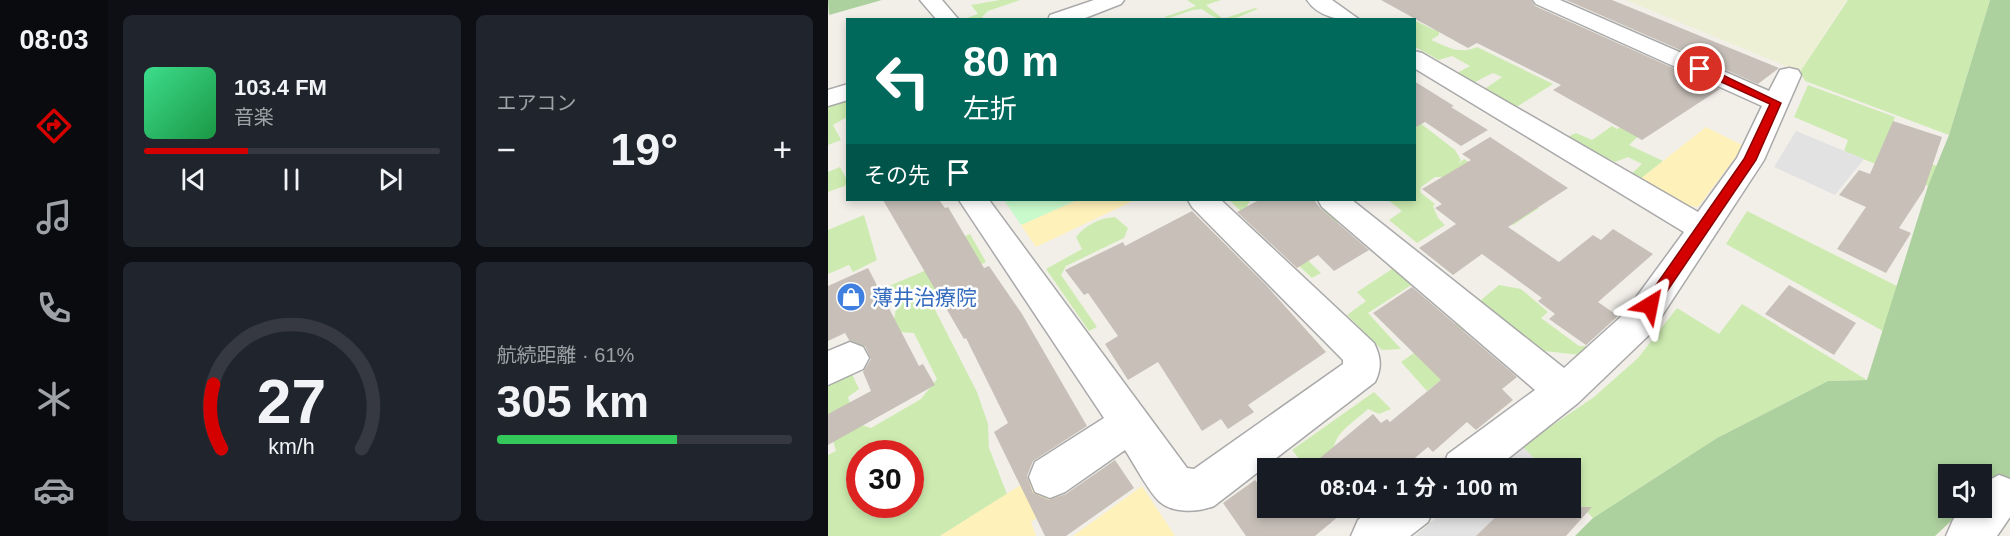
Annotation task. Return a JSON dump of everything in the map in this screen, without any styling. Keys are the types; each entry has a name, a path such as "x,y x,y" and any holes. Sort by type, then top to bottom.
{"street":[{"path":"930,0 947,18"},
{"path":"1317,0 1347,18"},
{"path":"1543,0 1776,103"},
{"path":"1064,18 1107,3 1116,18"},
{"path":"1416,59 1703,229"},
{"path":"1476,458 1564,391 1600,360 1636,324 1750,160 1789,75"},
{"path":"828,98 846,93"},
{"path":"975,201 1175,487 1199,490 1362,371 1360,354 1204,201"},
{"path":"1334,201 1564,391"},
{"path":"1050,477 1130,424"},
{"path":"1969,536 1999,496"},
{"path":"1374,536 1398,518"}],"green space":[{"path":"828,0 882,0 829,15"},
{"path":"1000,0 1020,0 988,11 982,17 984,18 967,18 978,14 971,5"},
{"path":"1187,0 1221,0 1206,5 1222,18 1210,15 1202,9 1169,18 1165,17 1196,6"},
{"path":"1626,0 1847,0 1800,72"},
{"path":"1848,0 1990,0 1949,135 1805,81 1800,72"},
{"path":"1990,0 2010,0 2010,498 1992,486 1992,464 1938,464 1938,518 1954,518 1935,536 1575,536 1593,518 1717,438 1828,381 1867,380 1928,186 1949,135"},
{"path":"1255,8 1258,9 1235,18 1226,18"},
{"path":"1474,10 1465,19 1439,32 1439,35 1431,40 1459,50 1477,47 1553,84 1515,108 1483,90 1502,77 1493,73 1473,83 1457,73 1470,66 1452,56 1439,60 1416,48 1416,21 1434,30"},
{"path":"1808,85 1895,117 1883,147 1937,166 1928,186 1844,151 1848,140 1794,117"},
{"path":"846,98 846,118 833,125 841,140 828,145 828,105"},
{"path":"1416,120 1455,150 1461,160 1458,164 1464,159 1539,208 1513,225 1443,177 1435,177 1421,187 1420,192 1435,204 1433,206 1438,218 1445,225 1417,243 1389,220 1402,211 1389,201 1416,201"},
{"path":"1633,122 1645,130 1629,145 1663,161 1639,180 1631,174 1642,164 1628,157 1615,162 1565,138 1576,133 1592,140 1612,126 1617,129"},
{"path":"840,167 846,178 846,185 828,192 828,172"},
{"path":"1005,201 1075,201 1021,225"},
{"path":"1230,201 1250,201 1247,205 1278,233 1325,209 1340,222 1294,247 1321,273 1312,278"},
{"path":"1747,211 1897,286 1883,331 1726,244"},
{"path":"864,215 877,260 853,272 849,265 828,274 828,230"},
{"path":"1115,217 1128,228 1124,238 1066,266 1061,275 1097,327 1089,331 1046,269 1082,249 1076,237 1084,229 1098,221"},
{"path":"970,234 986,262 941,283 929,298 977,392 988,424 989,448 1007,494 940,536 828,536 828,455 836,451 828,422 828,378 849,368 859,389 848,397 856,423 871,428 921,399 937,379 914,333 899,332 831,360 828,353 894,319 897,304 889,286 929,269 936,249"},
{"path":"1395,267 1413,284 1368,313 1401,349 1382,350 1347,315 1366,301 1357,292"},
{"path":"1499,285 1521,289 1548,312 1541,318 1579,346 1590,346 1590,356 1544,351 1480,301"},
{"path":"1742,304 1867,380 1828,381 1717,438 1593,518 1581,506 1581,458 1533,458 1522,446 1594,397 1638,358 1677,308 1719,334"},
{"path":"1458,322 1466,328 1432,356 1449,374 1427,391 1401,362"},
{"path":"1374,392 1391,409 1379,414 1368,409 1340,434 1336,440 1333,458 1299,458 1292,450"}],"sand":[{"path":"1706,127 1744,146 1698,207 1684,205 1639,180"},
{"path":"1075,201 1133,201 1036,247 1021,225"},
{"path":"1046,469 1062,500 1031,522 1036,536 940,536"},
{"path":"1142,486 1175,536 1073,536"}],"shaded area":[{"path":"1796,131 1864,159 1835,195 1774,167"},
{"path":"1522,446 1533,458 1508,458"},
{"path":"1436,518 1496,518 1477,536 1415,536"}],"building":[{"path":"1381,0 1531,0 1535,6 1720,89 1642,140 1553,90 1561,85 1477,43 1468,48"},
{"path":"1566,0 1612,0 1779,68 1758,84"},
{"path":"1416,82 1488,130 1461,146 1425,122 1416,127"},
{"path":"1893,121 1942,137 1924,190 1899,228 1911,233 1886,273 1837,249 1866,207 1839,195 1859,170 1870,174"},
{"path":"1490,137 1568,188 1508,227 1559,262 1593,235 1601,240 1613,229 1653,254 1598,302 1618,316 1586,345 1549,319 1555,314 1538,301 1542,298 1482,254 1453,275 1419,248 1456,224 1435,208 1442,204 1422,189 1471,160 1462,154"},
{"path":"884,201 940,201 945,208 948,207 984,268 989,266 1022,314 1087,426 1033,461 1027,476 1033,493 1049,500 1066,494 1115,460 1134,488 1066,536 1045,536 994,432 1008,423 966,338 964,339"},
{"path":"1257,201 1315,201 1369,250 1334,271 1318,255 1297,268 1237,212"},
{"path":"1192,211 1266,285 1326,352 1248,405 1254,412 1228,429 1221,419 1202,431 1158,362 1128,380 1105,344 1118,336 1088,293 1084,295 1065,270 1123,242 1125,246"},
{"path":"868,268 919,366 923,364 935,385 828,445 828,414 871,391 863,372 871,359 865,346 849,340 845,333 828,341 828,286"},
{"path":"1789,285 1856,323 1834,355 1765,314"},
{"path":"1412,287 1517,377 1502,389 1513,400 1476,430 1467,422 1433,452 1428,447 1415,458 1320,458 1373,414 1381,423 1387,419 1390,422 1441,380 1373,313"},
{"path":"1255,480 1257,482 1257,518 1336,518 1315,536 1246,536 1223,503"},
{"path":"1581,507 1592,507 1566,536 1476,536 1495,518 1581,518"}],"place":[{"name":"薄井治療院","path":"851,297"}],"route":[{"path":"1650,305 1750,160 1776,103 1700,69"}]}
